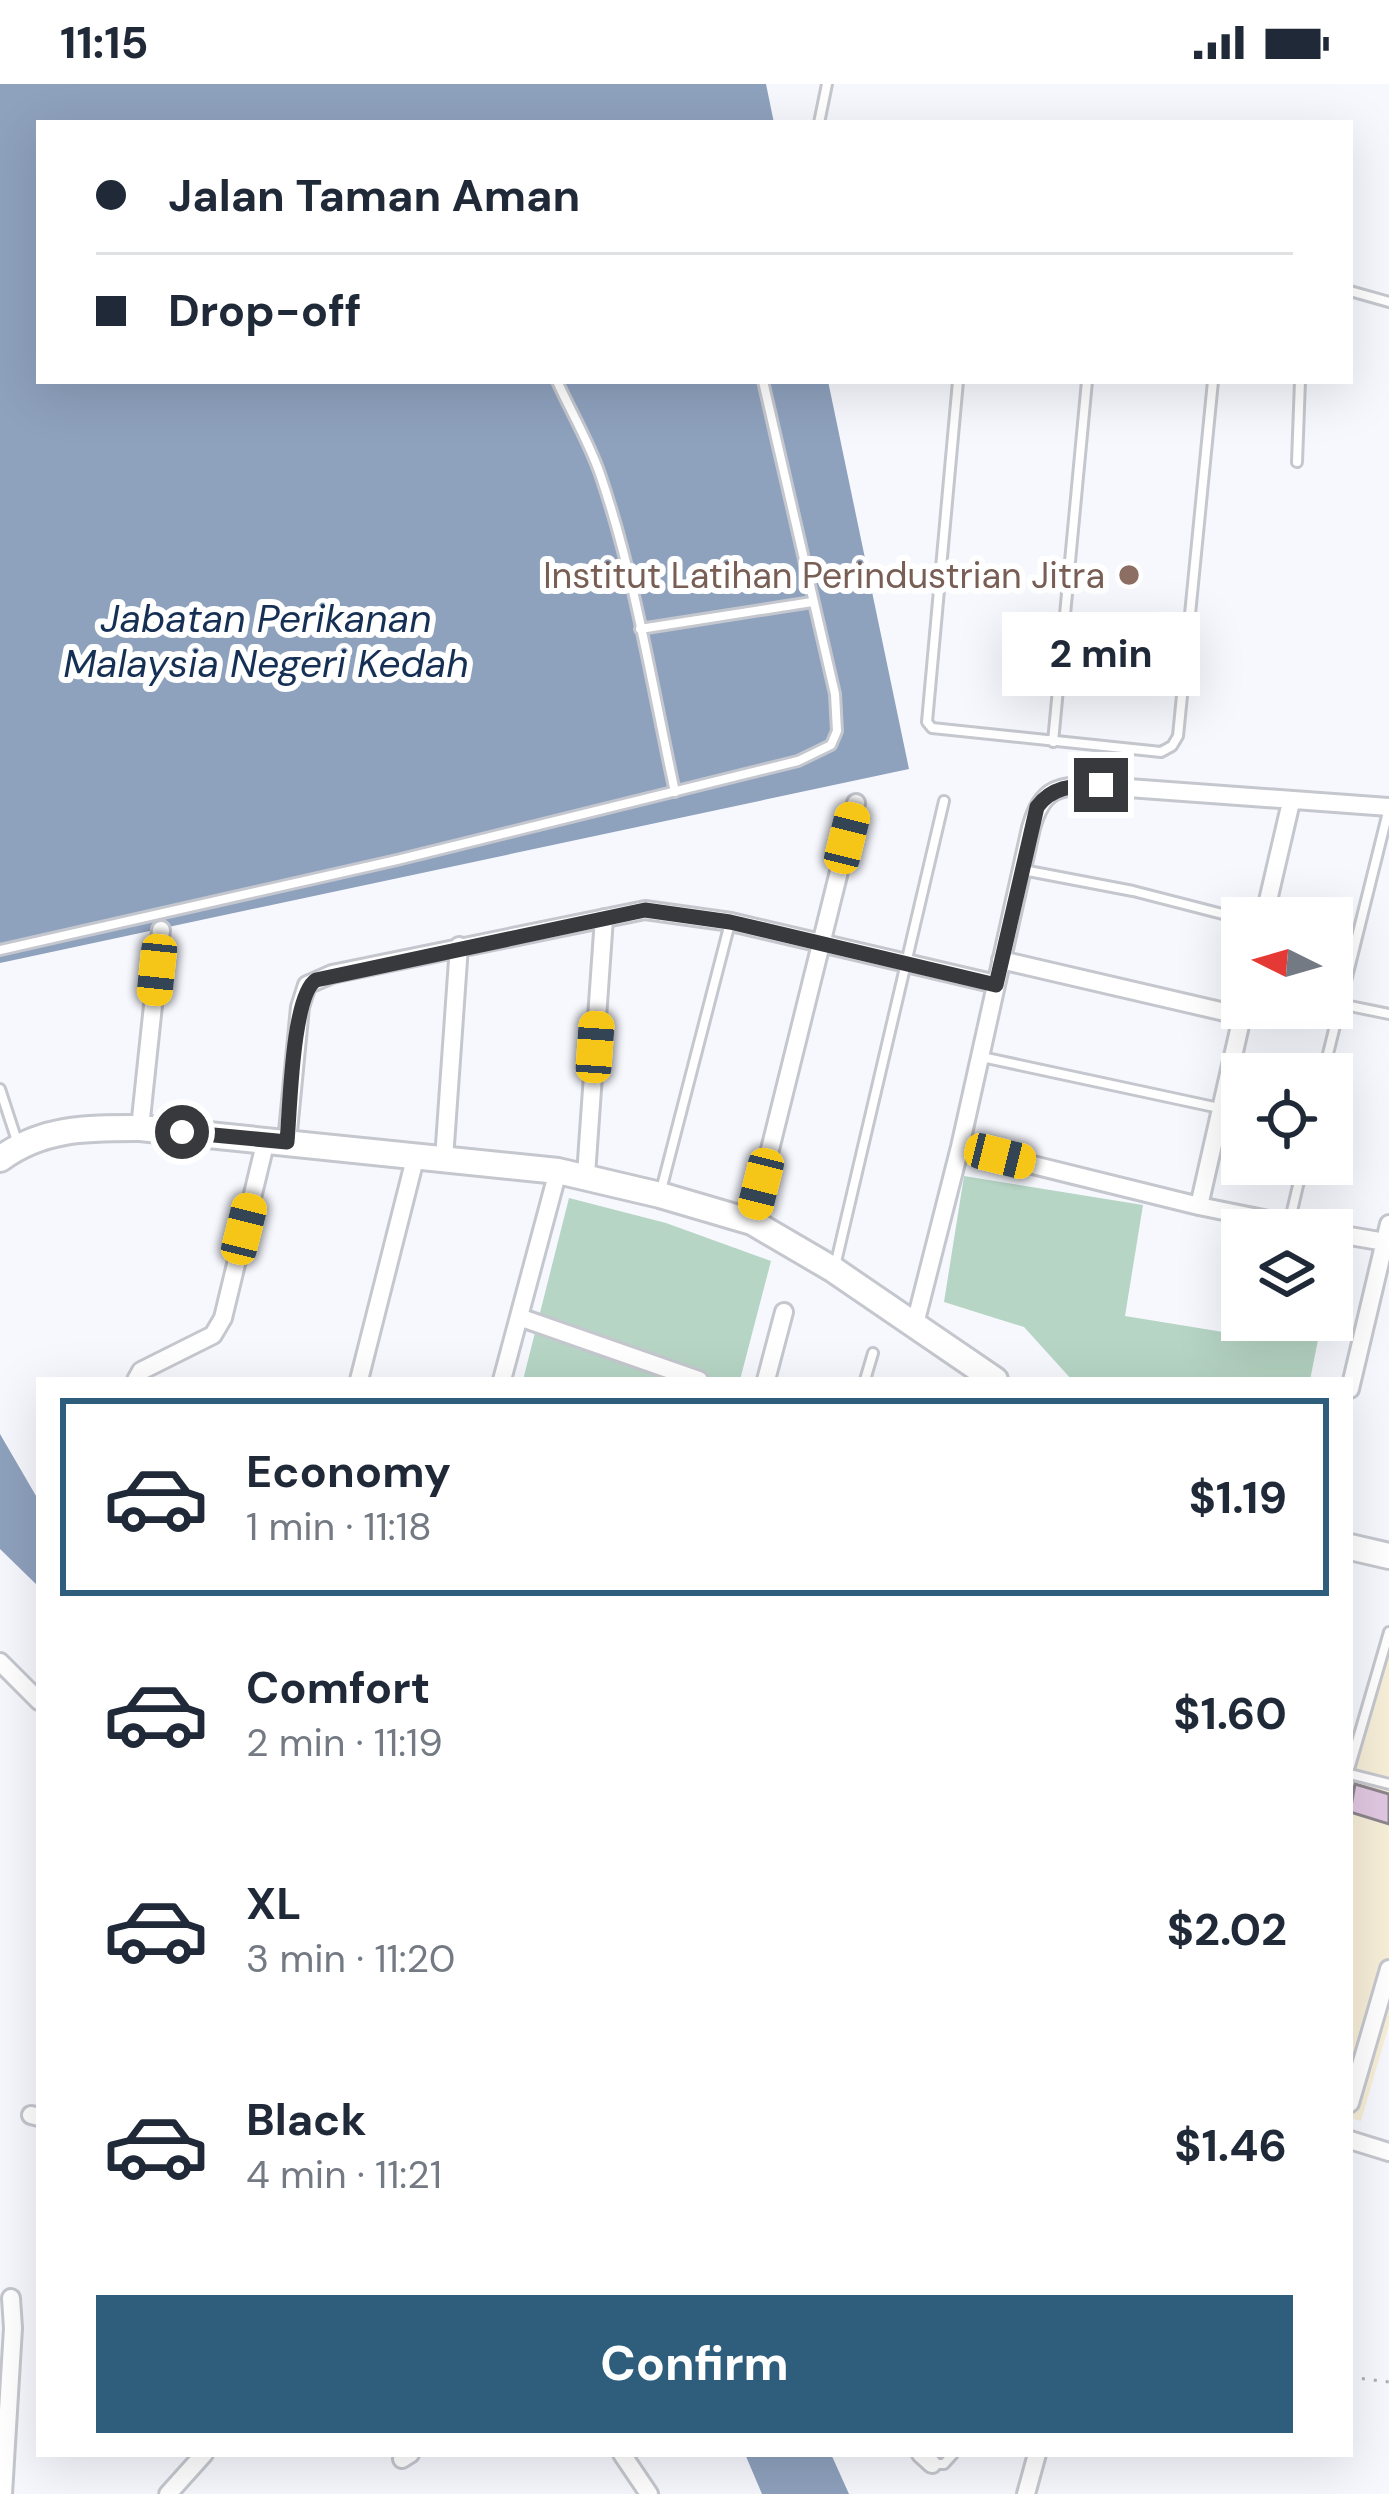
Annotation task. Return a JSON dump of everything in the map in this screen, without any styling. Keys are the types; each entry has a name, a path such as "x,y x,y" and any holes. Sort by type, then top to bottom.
{"street":[{"path":"915,1324 1037,807 1046,794 1101,785 1389,807"},
{"path":"1269,897 1291,802"},
{"path":"752,1222 856,803"},
{"path":"138,1377 141,1371 213,1335 223,1318 276,1141 307,985 332,974 645,910 730,922 996,985"},
{"path":"586,1175 604,918"},
{"path":"140,1128 161,930"},
{"path":"444,1159 459,946"},
{"path":"1001,960 1221,1007"},
{"path":"1199,1206 1221,1108"},
{"path":"9,1152 74,1129 140,1128 586,1175 752,1222 834,1270 991,1377"},
{"path":"960,1147 1221,1211"},
{"path":"360,1377 416,1155"},
{"path":"503,1377 558,1171"},
{"path":"1353,1233 1387,1233 1353,1377"},
{"path":"767,1377 784,1312"},
{"path":"519,1317 690,1377"},
{"path":"1353,1548 1389,1556"},
{"path":"0,1662 36,1699"},
{"path":"1353,2093 1389,1969"},
{"path":"1353,2141 1389,2152"},
{"path":"2,2487 14,2328 11,2298"},
{"path":"168,2494 201,2457"},
{"path":"624,2457 649,2494"},
{"path":"1026,2494 1036,2457"}],"lane":[{"path":"820,120 827,84"},
{"path":"1353,292 1389,302"},
{"path":"557,384 599,473 640,629 674,792"},
{"path":"0,950 674,792 797,761 831,745 837,731 835,694 764,384"},
{"path":"958,384 927,722 932,728 1161,752 1178,736 1214,384"},
{"path":"1053,742 1087,384"},
{"path":"1297,462 1300,384"},
{"path":"640,629 812,602"},
{"path":"834,1270 944,801"},
{"path":"1353,952 1389,807"},
{"path":"1022,870 1221,914"},
{"path":"660,1195 730,922"},
{"path":"1353,1007 1389,1014"},
{"path":"980,1056 1221,1108"},
{"path":"0,1089 9,1152"},
{"path":"866,1377 873,1353"},
{"path":"1353,1759 1389,1631"},
{"path":"1353,1771 1389,1784"}],"path":[{"path":"1353,2377 1389,2382"}],"shaded area":[{"path":"1389,1638 1389,2025 1361,2121 1353,2119 1353,1763"}],"green space":[{"path":"964,1176 1143,1205 1125,1316 1221,1332 1221,1341 1318,1341 1311,1377 1069,1377 1024,1327 944,1302"},
{"path":"569,1198 666,1223 771,1261 741,1377 524,1377"}],"water":[{"name":"Jabatan Perikanan Malaysia Negeri Kedah","path":"0,84 766,84 773,120 36,120 36,384 829,384 909,769 0,963"},
{"path":"0,1434 36,1496 36,1584 0,1549"},
{"path":"746,2457 832,2457 849,2494 762,2494"}],"building":[{"path":"1355,1784 1389,1794 1389,1824 1353,1813"}],"place":[{"name":"Institut Latihan Perindustrian Jitra","path":"1129,575"}],"route":[{"path":"182,1132 287,1142 300,1007 307,985 316,980 645,910 730,922 996,985 1037,807 1046,794 1062,788 1101,785"}]}
